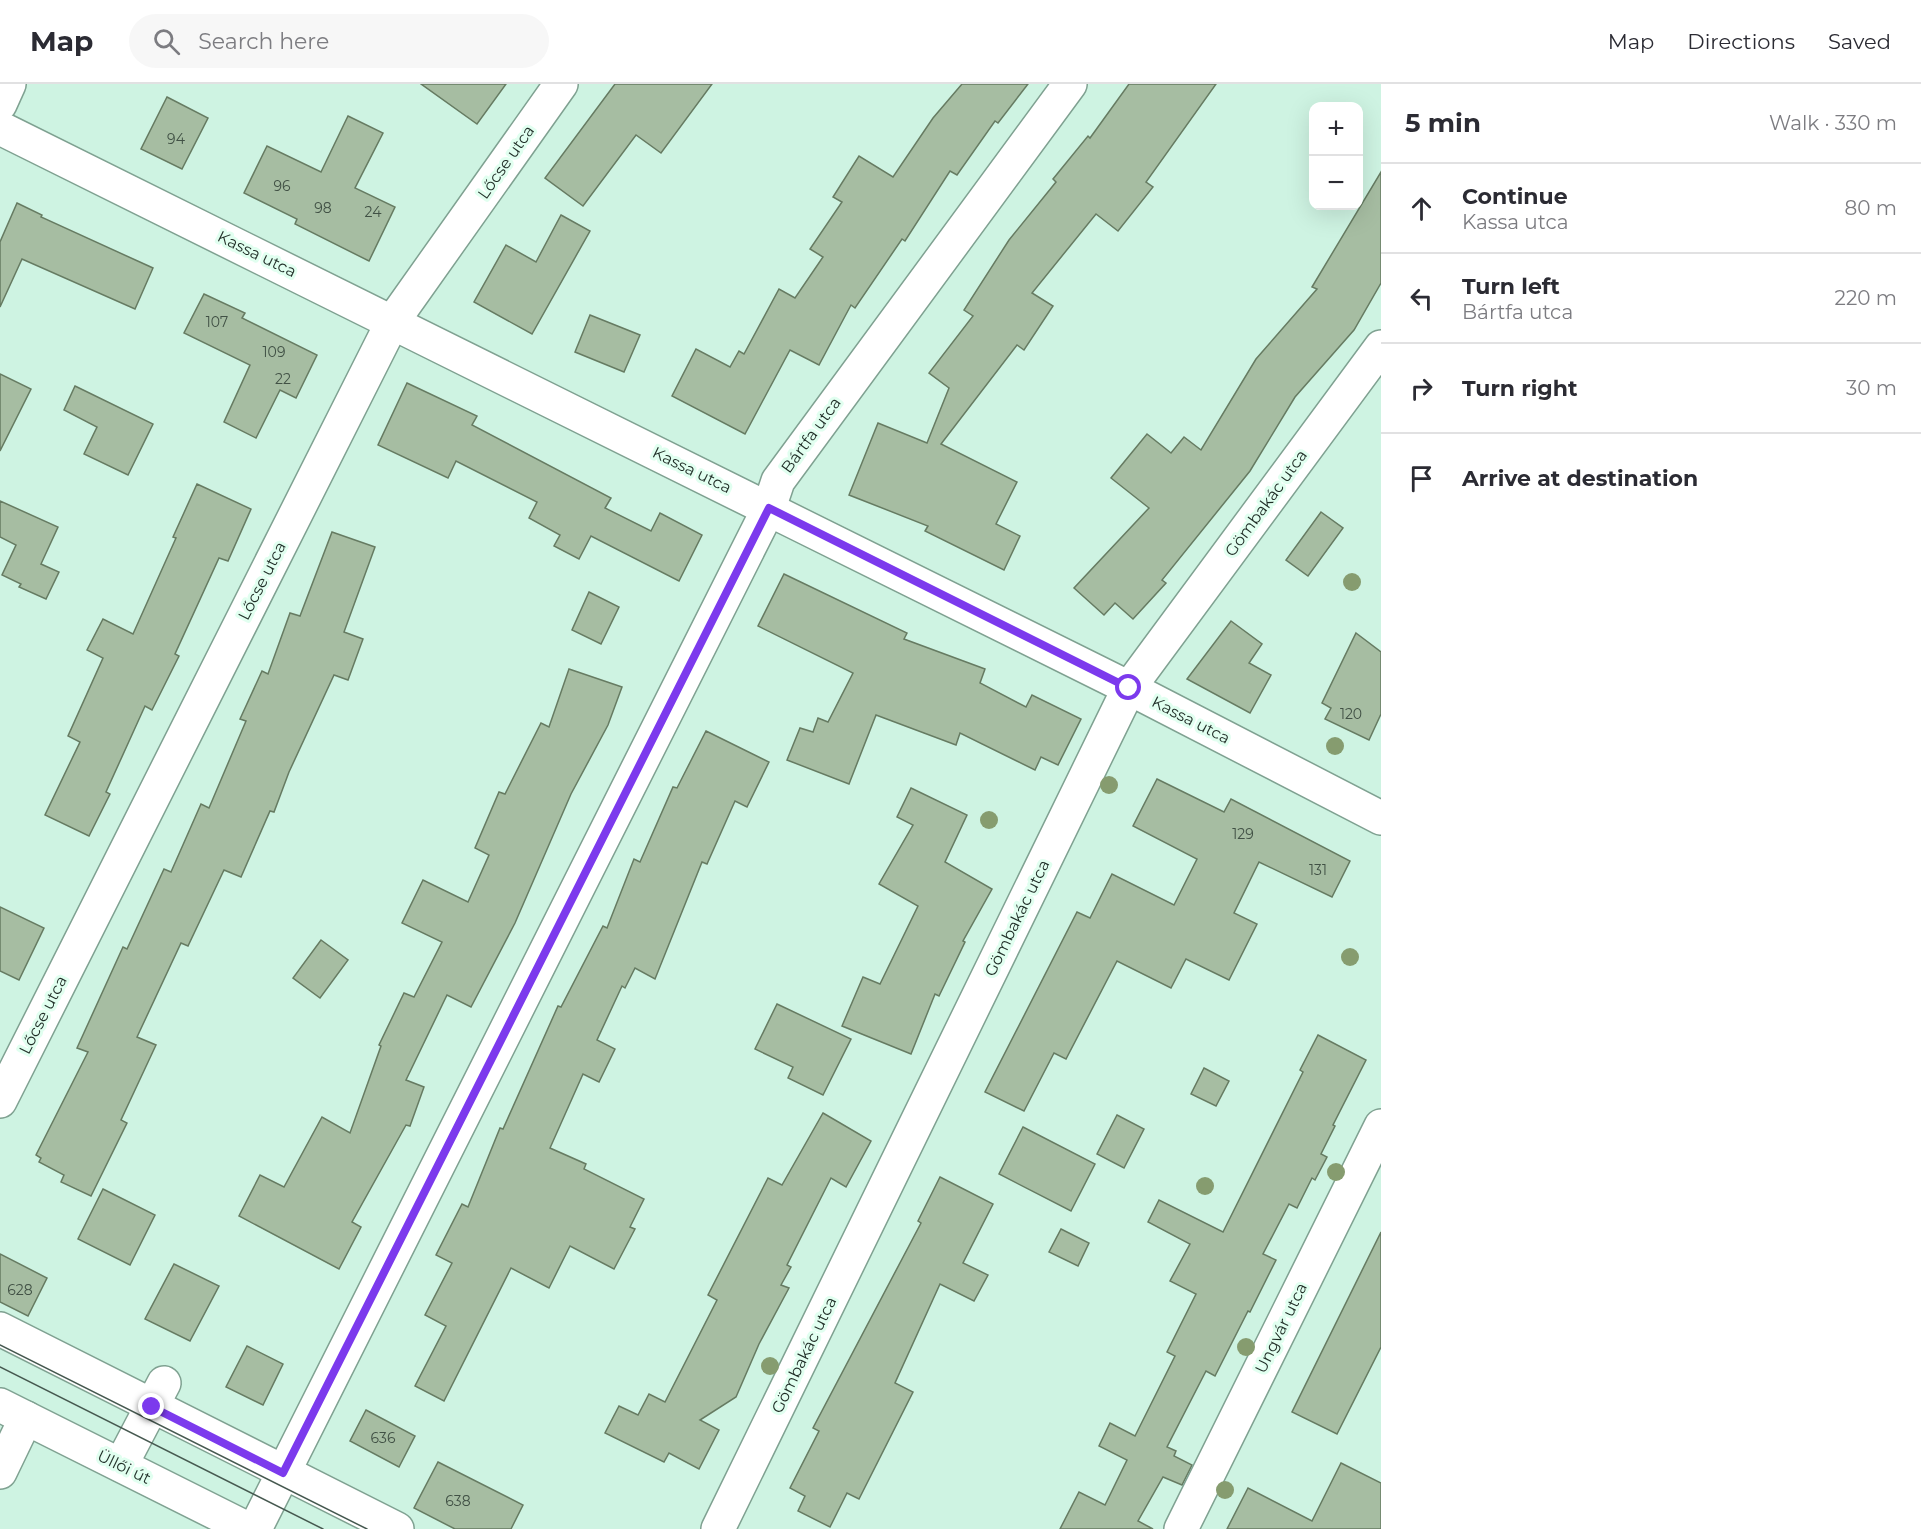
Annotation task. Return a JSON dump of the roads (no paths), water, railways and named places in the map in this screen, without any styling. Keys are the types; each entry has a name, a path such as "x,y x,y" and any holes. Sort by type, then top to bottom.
{"street":[{"path":"0,104 9,84"},
{"name":"Lőcse utca","path":"0,1101 393,321 561,84"},
{"name":"Bártfa utca","path":"255,1529 769,508 778,481 1070,84"},
{"name":"Kassa utca","path":"0,128 769,508 1129,688 1381,818"},
{"name":"Gömbakác utca","path":"718,1529 1129,688 1381,346"},
{"name":"Ungvár utca","path":"1181,1529 1381,1126"},
{"path":"0,1329 158,1395 283,1473 397,1522"},
{"path":"121,1465 158,1395"},
{"path":"0,1472 13,1412"},
{"name":"Üllői út","path":"13,1412 248,1529"}],"tram line":[{"path":"0,1345 367,1529"},
{"path":"0,1367 323,1529"}]}
